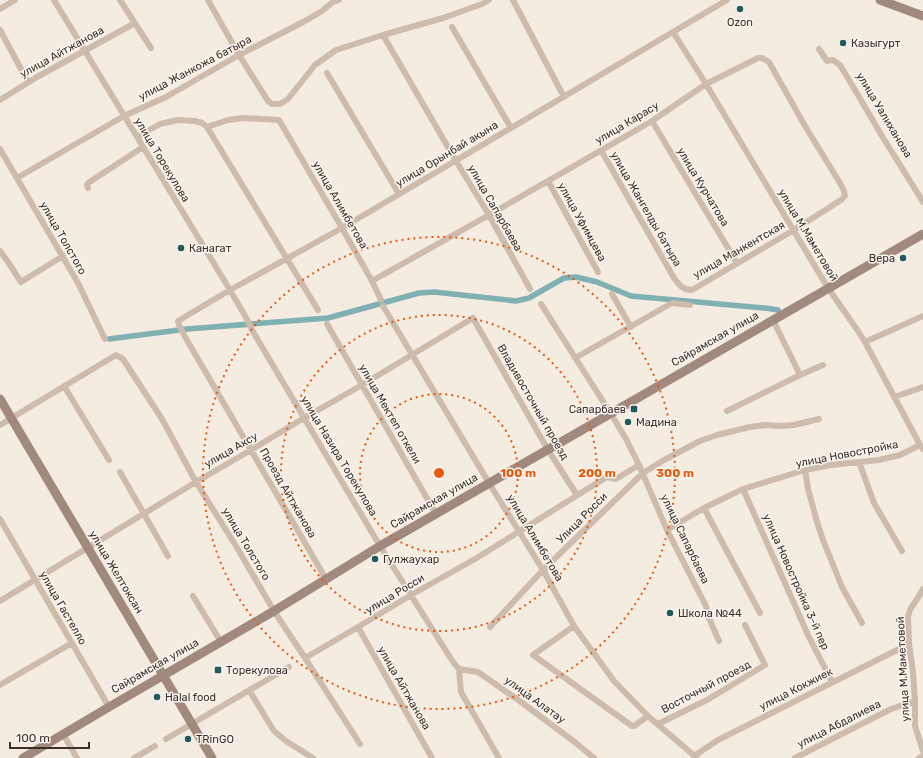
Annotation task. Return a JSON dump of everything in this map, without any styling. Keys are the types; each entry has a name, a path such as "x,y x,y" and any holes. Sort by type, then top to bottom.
{"main road":[{"path":"880,0 923,16"},
{"name":"Сайрамская улица","path":"23,758 274,611 380,546 923,234"},
{"name":"улица Желтоксан","path":"0,399 212,758"}],"street":[{"path":"0,9 15,0"},
{"path":"120,0 151,48"},
{"path":"208,0 268,101 272,104 280,104 288,99 315,65 336,50 443,18 489,0"},
{"name":"улица Жанкожа батыра","path":"17,178 124,116 166,98 240,55 305,21 322,11 333,2 340,0"},
{"path":"513,0 564,97"},
{"name":"улица Орынбай акына","path":"184,335 178,322 179,320 342,228 728,0"},
{"name":"улица Торекулова","path":"57,1 124,116 230,290 252,330"},
{"name":"улица Айтжанова","path":"0,100 28,82 135,23"},
{"path":"452,27 511,128"},
{"path":"0,30 28,82"},
{"name":"улица М.Маметовой","path":"672,32 706,84 828,288 865,342 922,447"},
{"name":"улица Сапарбаева","path":"383,35 530,289"},
{"name":"улица Уалиханова","path":"819,49 827,61 833,60 840,65 923,202"},
{"name":"улица Карасу","path":"372,281 489,216 652,121 706,84 758,58 762,58 769,62 805,126 840,183"},
{"path":"327,74 399,194"},
{"name":"улица Алимбетова","path":"207,127 228,120 243,118 279,120 372,281 382,303 412,355 543,570 574,626 614,681 648,716 696,757"},
{"path":"137,137 160,124 178,120 195,121 202,123 207,127 318,310"},
{"name":"улица Курчатова","path":"652,121 737,263"},
{"path":"88,188 88,183 143,147"},
{"name":"улица Толстого","path":"0,149 78,283 105,339"},
{"name":"улица Жангелды батыра","path":"601,150 674,278 680,286 685,289 692,290"},
{"name":"улица Уфимцева","path":"548,181 598,272"},
{"name":"улица Манкентская","path":"692,290 794,230 843,198 845,196 844,191 840,183"},
{"path":"0,251 21,282 63,256"},
{"path":"612,294 631,327"},
{"path":"575,358 672,302 690,305"},
{"name":"улица Сапарбаева","path":"541,304 611,414 639,465 668,530 706,606 708,616 719,641"},
{"path":"865,342 923,316"},
{"name":"улица Аксу","path":"0,601 87,547 304,418 362,386 473,318"},
{"name":"Владивосточный проезд","path":"473,318 548,450 577,495"},
{"path":"773,320 800,375"},
{"name":"улица Мектеп откели","path":"327,324 436,514"},
{"name":"улица Назира Торекулова","path":"252,330 380,546 453,662 459,669"},
{"name":"Проезд Айтжанова","path":"184,335 326,579"},
{"name":"улица Толстого","path":"64,386 116,355 123,358 162,419 196,482 274,611 360,744"},
{"path":"727,410 823,365"},
{"path":"0,425 64,386 108,460"},
{"path":"894,397 923,387"},
{"name":"Улица Росси","path":"490,627 543,570 642,473 700,441 750,427 766,425 794,425 819,419"},
{"name":"улица Новостройка","path":"668,530 704,508 744,489 805,470 879,460 900,455 922,447"},
{"path":"858,462 874,504 902,551"},
{"name":"улица Росси","path":"305,658 475,559 605,478 616,478 639,465"},
{"path":"805,470 808,489 823,540 842,587 862,623"},
{"path":"120,472 168,556"},
{"name":"улица Новостройка 3-й пер","path":"744,489 809,637 832,682"},
{"path":"704,508 760,613"},
{"name":"улица Гастелло","path":"0,519 109,707"},
{"name":"улица М.Маметовой","path":"923,589 911,608 908,616 909,644 915,701 915,726 923,751"},
{"path":"193,596 221,642"},
{"path":"574,626 533,655 632,726 648,716"},
{"name":"Восточный проезд","path":"658,724 707,700 765,665 745,626"},
{"name":"улица Айтжанова","path":"358,628 432,758"},
{"path":"0,685 72,643"},
{"name":"улица Кокжиек","path":"696,757 718,740 909,644"},
{"path":"166,739 289,667"},
{"path":"459,669 461,692 499,758"},
{"name":"улица Алатау","path":"459,669 478,672 521,702 594,758"},
{"path":"249,690 274,731 286,741 313,758"},
{"name":"улица Абдалиева","path":"794,758 891,709 915,701"},
{"path":"63,734 77,758"},
{"path":"134,758 142,756 155,746"},
{"path":"919,758 923,756"}],"waterway":[{"path":"109,339 187,329 328,318 419,293 434,292 516,301 529,298 564,278 576,277 597,282 631,296 778,310"}],"place":[{"name":"Ozon","path":"740,9"},
{"name":"Казыгурт","path":"843,43"},
{"name":"Канагат","path":"181,248"},
{"name":"Вера","path":"903,258"},
{"name":"Сапарбаев","path":"634,409"},
{"name":"Мадина","path":"628,422"},
{"name":"Гулжаухар","path":"375,559"},
{"name":"Школа №44","path":"670,613"},
{"name":"Торекулова","path":"218,670"},
{"name":"Halal food","path":"157,697"},
{"name":"TRinGO","path":"188,739"}]}
